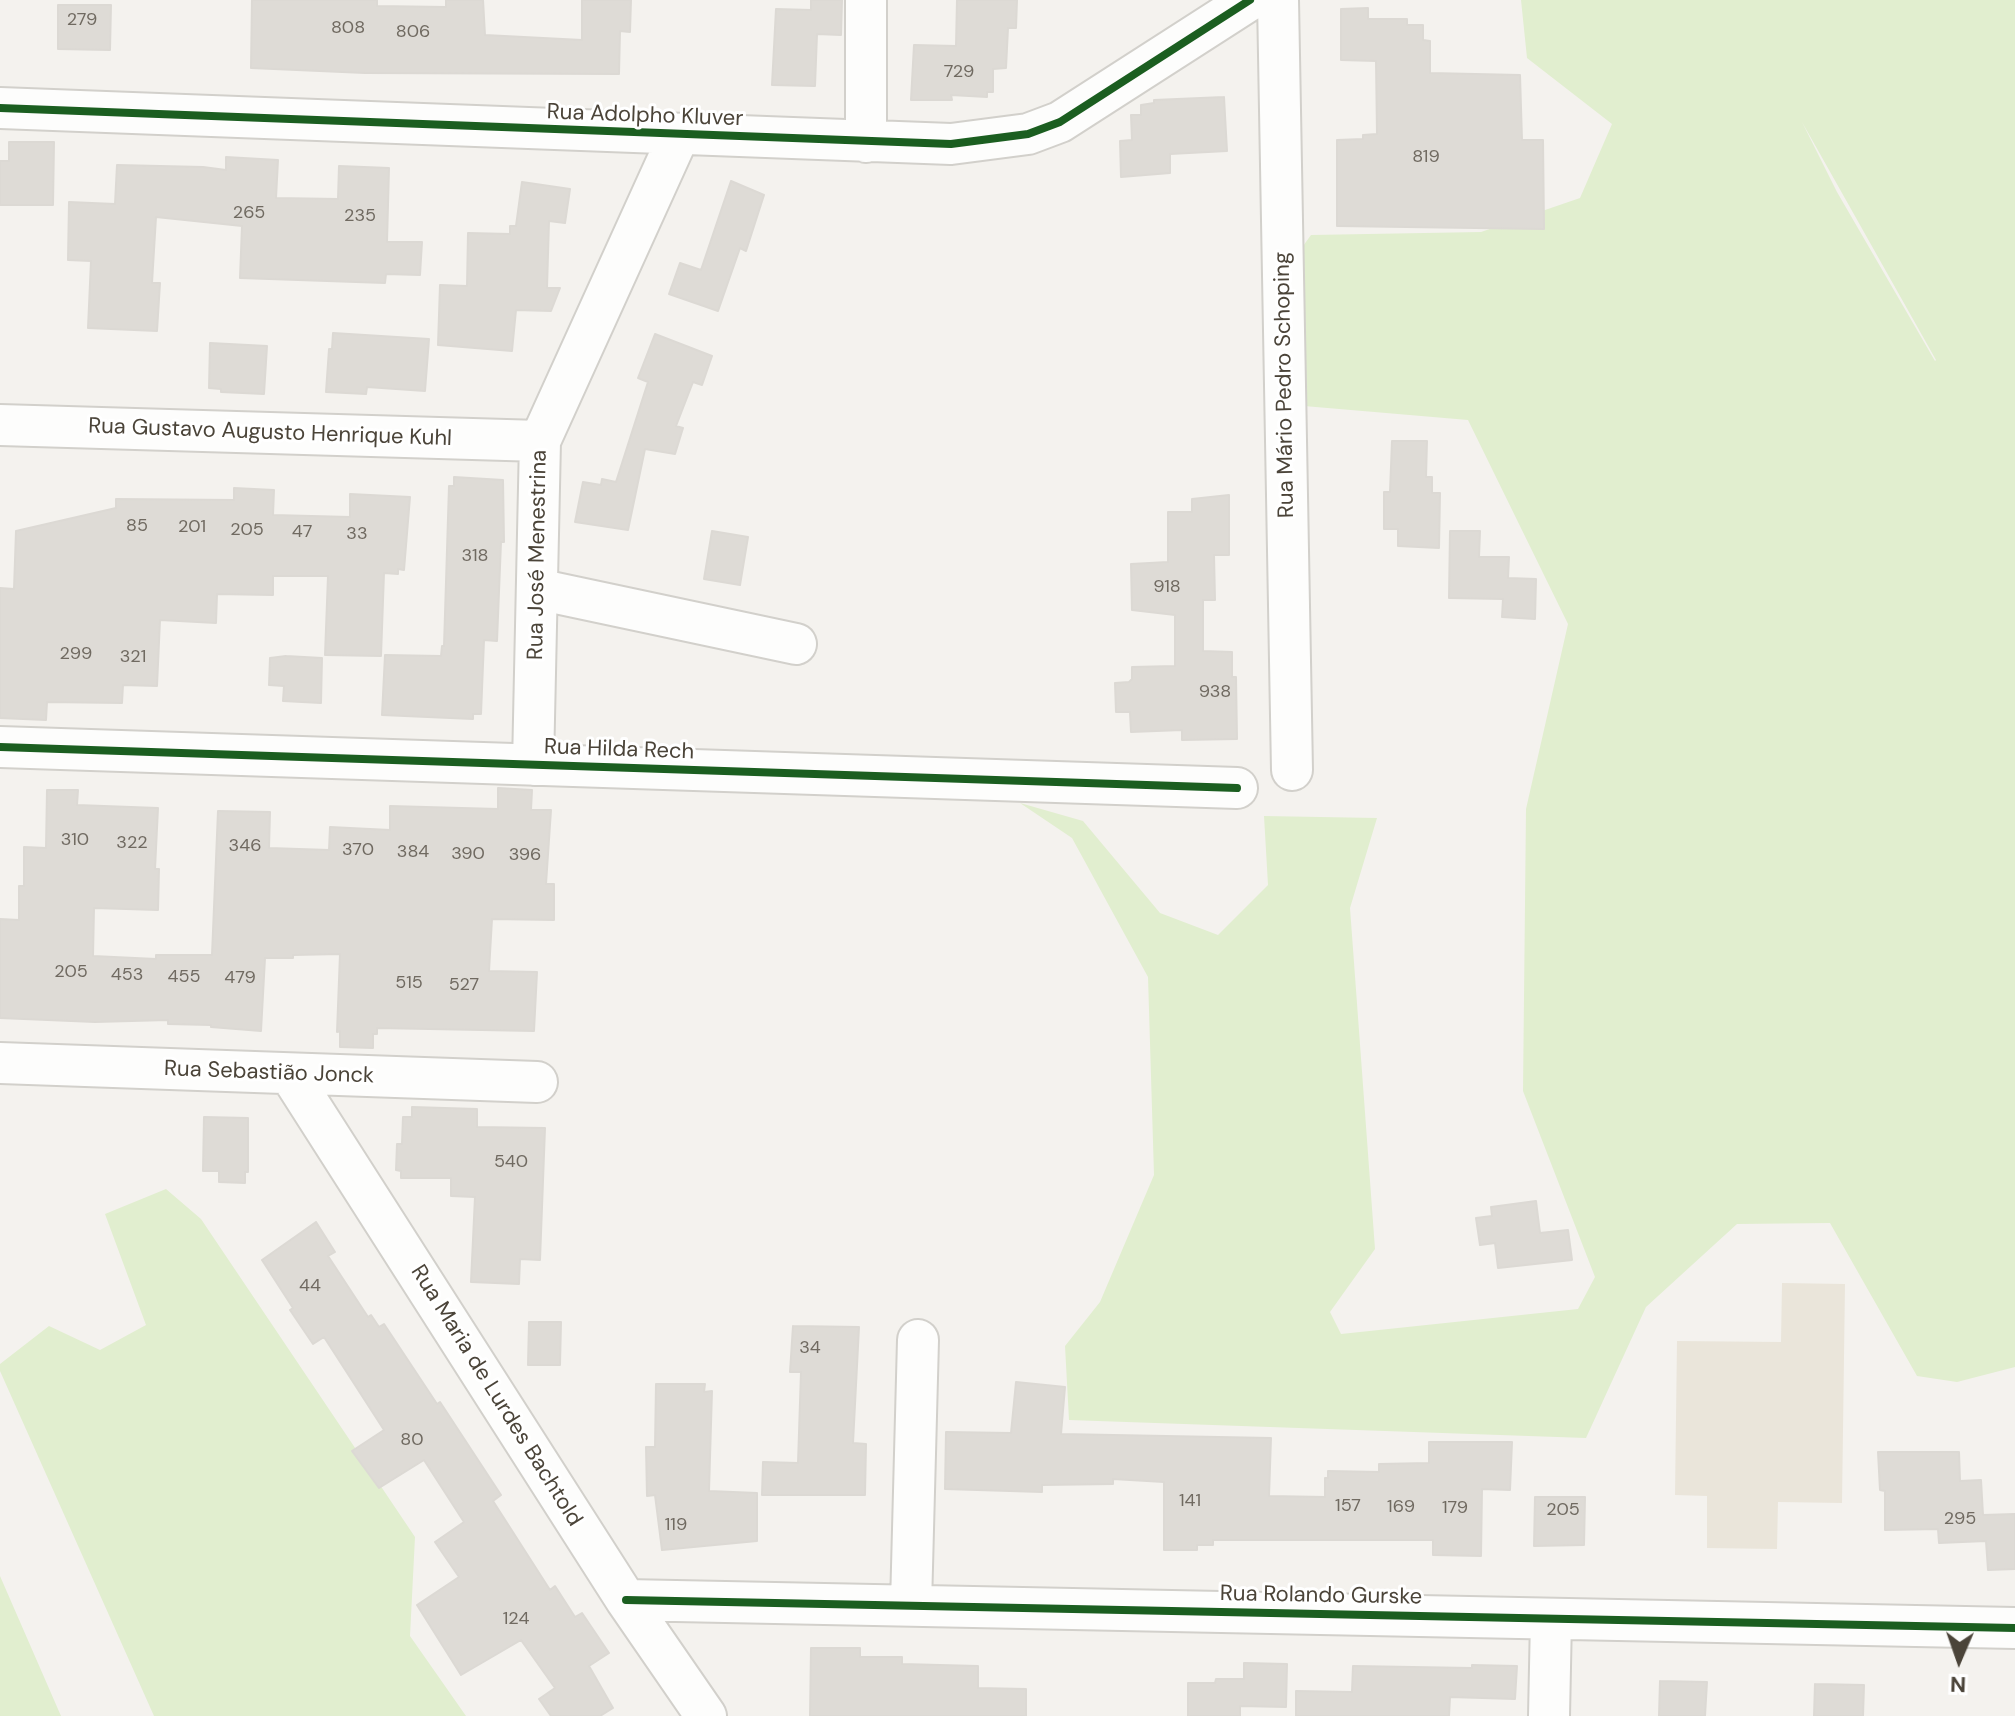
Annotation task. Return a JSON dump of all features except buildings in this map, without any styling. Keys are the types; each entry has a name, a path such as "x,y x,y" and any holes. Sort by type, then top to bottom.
{"street":[{"path":"866,0 866,142"},
{"name":"Rua Adolpho Kluver","path":"0,108 951,144 1028,134 1060,122 1250,0"},
{"name":"Rua Mário Pedro Schoping","path":"1278,0 1292,770"},
{"name":"Rua José Menestrina","path":"533,765 540,441 679,135"},
{"name":"Rua Gustavo Augusto Henrique Kuhl","path":"0,425 540,441"},
{"path":"537,589 796,644"},
{"name":"Rua Hilda Rech","path":"0,747 1237,788"},
{"name":"Rua Sebastião Jonck","path":"0,1063 537,1082"},
{"name":"Rua Maria de Lurdes Bachtold","path":"290,1074 626,1600 706,1716"},
{"path":"911,1605 918,1340"},
{"name":"Rua Rolando Gurske","path":"626,1600 2015,1628"},
{"path":"1549,1716 1551,1619"}],"shaded area":[{"path":"1782,1283 1845,1284 1842,1503 1778,1502 1777,1549 1707,1548 1707,1496 1675,1495 1677,1341 1781,1342"}],"green space":[{"path":"1521,0 2015,0 2015,1367 1957,1382 1917,1376 1830,1223 1737,1224 1646,1307 1586,1438 1069,1420 1065,1346 1100,1302 1154,1175 1148,977 1072,838 1020,803 1083,821 1160,913 1218,935 1268,885 1264,816 1377,818 1350,908 1375,1249 1330,1312 1341,1334 1578,1309 1595,1277 1523,1091 1526,809 1568,624 1468,420 1304,406 1298,253 1311,235 1481,232 1580,198 1612,124 1527,58","holes":["1802,122 1936,360 1837,192"]},
{"path":"166,1189 201,1219 415,1537 410,1636 466,1716 154,1716 0,1371 0,1364 49,1326 100,1350 146,1325 105,1214"},
{"path":"0,1576 61,1716 0,1716"}],"cycle path":[{"path":"0,108 951,144 1028,134 1060,122 1250,0"},
{"path":"0,747 1237,788"},
{"path":"626,1600 2015,1628"}]}
